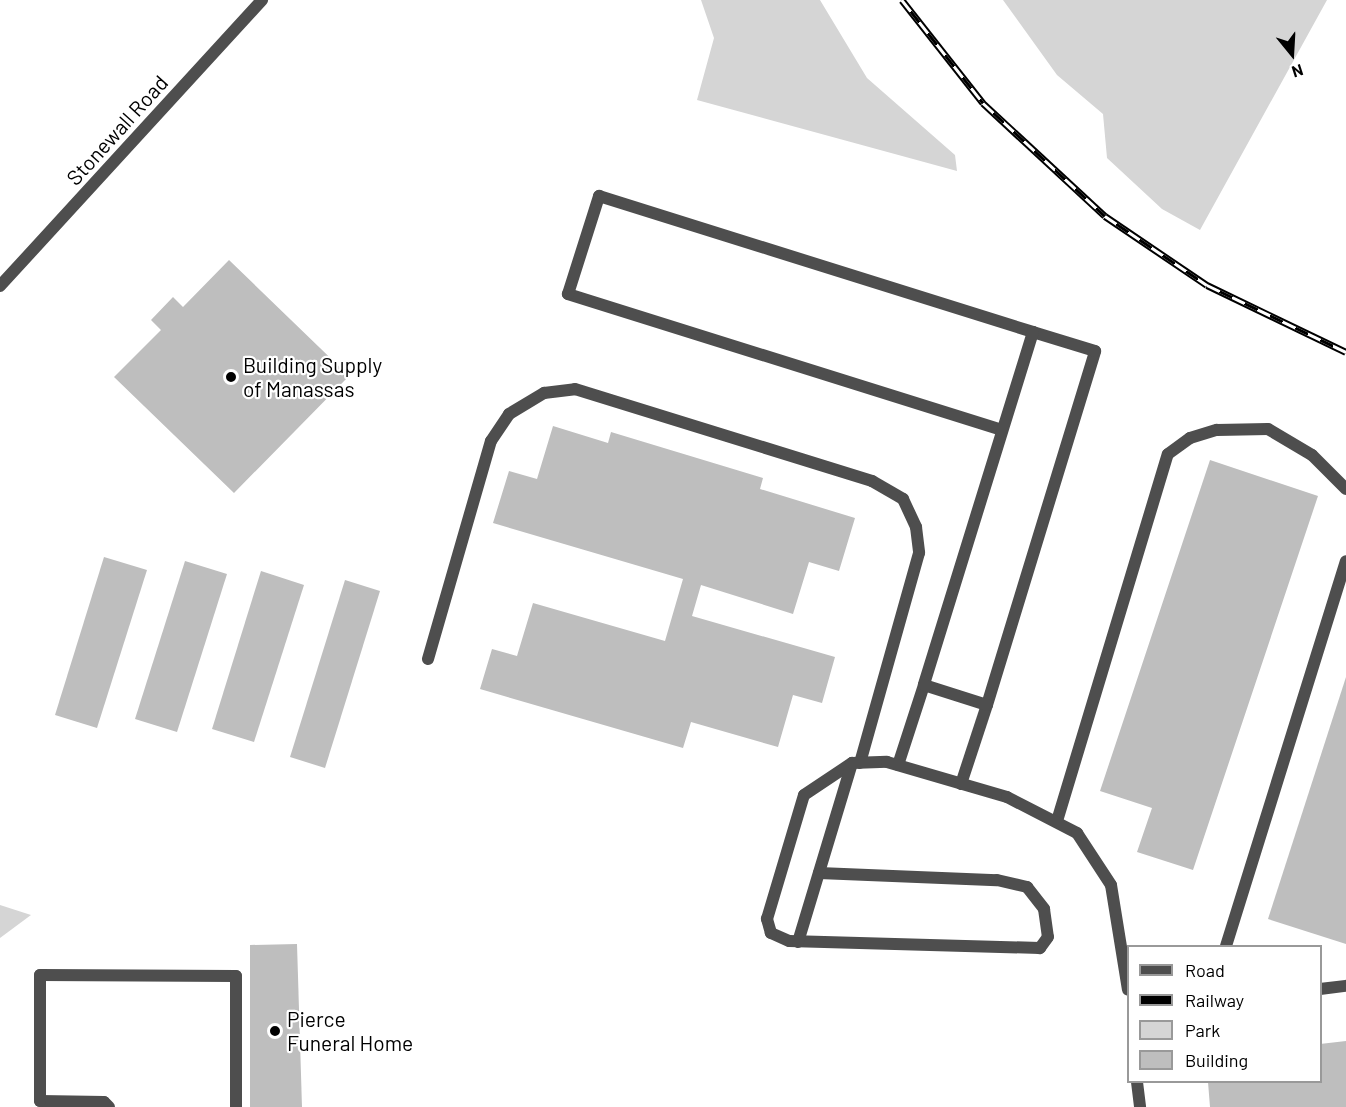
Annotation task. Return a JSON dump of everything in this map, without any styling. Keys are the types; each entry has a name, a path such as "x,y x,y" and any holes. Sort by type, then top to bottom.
{"street":[{"name":"Stonewall Road","path":"0,286 262,0"},
{"path":"961,783 1095,351 599,196 568,294 1002,430"},
{"path":"898,765 1032,332"},
{"path":"428,659 490,441 509,414 544,393 576,389 872,481 903,499 915,527 919,553 856,763 798,942"},
{"path":"1057,821 1168,454 1190,438 1217,429 1268,429 1312,455 1346,489"},
{"path":"1226,945 1346,561"},
{"path":"924,685 987,705"},
{"path":"819,873 997,880 1027,887 1044,909 1048,937 1040,948 798,942 771,933 767,919 797,818 810,788 856,763 898,765 961,783 1057,821 1077,832 1111,885 1127,984"},
{"path":"109,1107 105,1102 40,1101 40,975 236,976 236,1107"},
{"path":"1322,989 1346,986"},
{"path":"1137,1083 1140,1107"}],"green space":[{"path":"701,0 820,0 867,78 955,155 957,171 697,100 714,38"},
{"path":"1003,0 1327,0 1200,230 1162,209 1107,158 1103,114 1057,75"},
{"path":"0,905 31,915 0,938"}],"building":[{"name":"Building Supply of Manassas","path":"229,260 349,376 234,493 114,377 161,330 151,320 173,297 183,307"},
{"path":"553,426 608,443 611,432 763,478 760,489 855,518 839,571 809,562 793,614 701,585 692,616 835,657 822,703 793,695 778,747 691,722 683,748 480,689 492,649 517,656 533,603 665,641 683,579 493,523 509,471 537,479"},
{"path":"1210,460 1318,496 1193,870 1137,852 1152,808 1100,791"},
{"path":"104,557 147,570 97,728 55,715"},
{"path":"185,561 227,574 177,732 135,719"},
{"path":"261,571 304,585 254,742 212,729"},
{"path":"345,580 380,591 325,768 290,757"},
{"path":"1346,677 1346,944 1268,919"},
{"name":"Pierce Funeral Home","path":"297,944 302,1107 250,1107 250,945"},
{"path":"1346,1041 1346,1107 1210,1107 1208,1083 1322,1083 1322,1044"}],"railway":[{"path":"902,0 983,103 1105,216 1207,285 1346,352"}],"place":[{"name":"Building Supply of Manassas","path":"231,377"},
{"name":"Pierce Funeral Home","path":"275,1031"}]}
